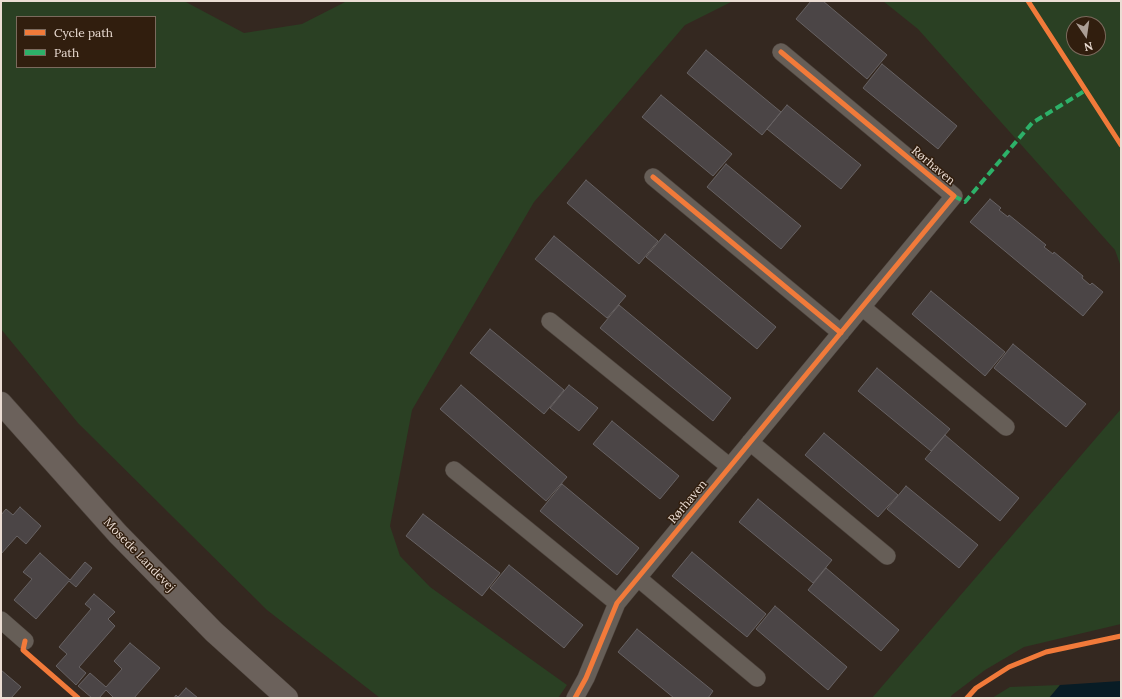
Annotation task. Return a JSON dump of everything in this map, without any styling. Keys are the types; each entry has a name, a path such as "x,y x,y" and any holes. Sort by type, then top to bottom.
{"main road":[{"name":"Mosede Landevej","path":"1,403 123,540 214,632 287,698"}],"street":[{"name":"Rørhaven","path":"575,698 586,678 617,603 954,196 781,52"},
{"path":"653,177 841,333"},
{"path":"862,307 1006,427"},
{"path":"550,321 730,467"},
{"path":"750,442 888,556"},
{"path":"454,470 617,603"},
{"path":"638,578 757,678"},
{"path":"3,626 25,641"}],"green space":[{"path":"1,1 184,1 244,33 302,24 347,1 733,1 685,25 534,202 412,410 390,526 400,556 430,587 567,685 558,698 380,698 267,610 78,423 1,329"},
{"path":"883,1 1121,1 1121,267 1115,250 918,29"},
{"path":"1121,409 1121,624 1024,647 985,670 950,698 872,698"},
{"path":"1060,685 1049,698 992,698 1010,687"}],"water":[{"path":"1121,681 1121,698 1049,698 1060,685"}],"building":[{"path":"811,1 823,1 887,55 867,79 796,19"},
{"path":"706,50 781,112 762,135 687,73"},
{"path":"882,64 957,126 938,149 863,88"},
{"path":"661,95 732,154 713,176 642,117"},
{"path":"787,105 861,165 841,189 767,129"},
{"path":"726,164 801,226 781,249 707,187"},
{"path":"586,180 658,241 639,264 567,203"},
{"path":"990,199 1001,208 999,210 1008,217 1009,215 1046,245 1044,247 1053,254 1054,252 1083,276 1082,278 1090,285 1092,283 1103,292 1083,316 970,222"},
{"path":"665,234 776,327 757,349 646,257"},
{"path":"554,236 626,296 607,318 535,259"},
{"path":"931,291 1005,352 985,376 912,314"},
{"path":"619,305 731,398 713,421 600,328"},
{"path":"490,329 564,390 544,414 470,353"},
{"path":"1013,344 1086,404 1066,427 994,368"},
{"path":"877,368 950,429 931,451 858,391"},
{"path":"461,385 567,477 546,501 440,409"},
{"path":"569,385 598,408 579,431 550,408"},
{"path":"612,421 679,476 660,499 593,444"},
{"path":"824,433 898,495 878,517 805,455"},
{"path":"945,435 1019,498 1000,521 925,459"},
{"path":"562,484 639,548 617,575 540,511"},
{"path":"906,486 978,545 959,568 887,509"},
{"path":"758,499 832,560 813,583 739,522"},
{"path":"20,507 41,526 26,544 17,536 1,554 1,515 6,509 13,515"},
{"path":"423,514 500,573 482,596 406,536"},
{"path":"692,552 766,614 747,637 672,576"},
{"path":"40,553 70,580 85,562 92,568 76,587 69,581 36,619 14,600 32,579 23,572"},
{"path":"509,565 583,625 564,648 490,588"},
{"path":"826,568 899,630 881,651 808,590"},
{"path":"94,594 115,612 108,619 115,626 79,667 86,673 76,685 56,666 67,654 59,647 91,609 85,604"},
{"path":"775,606 847,667 828,690 756,629"},
{"path":"637,629 713,691 708,698 674,698 618,652"},
{"path":"130,643 160,668 134,698 114,698 106,690 99,698 92,698 78,686 90,673 106,687 122,669 114,661"},
{"path":"1,670 21,687 11,698 1,698"},
{"path":"186,688 198,698 174,698 176,695 178,697"}],"marked path":[{"path":"954,196 965,202 1032,123 1086,90"}],"cycle path":[{"path":"1028,1 1121,145"},
{"path":"575,698 586,678 617,603 954,196 781,52"},
{"path":"653,177 841,333"},
{"path":"967,698 976,688 1009,667 1046,652 1121,636"},
{"path":"25,641 23,650 78,698"}]}
